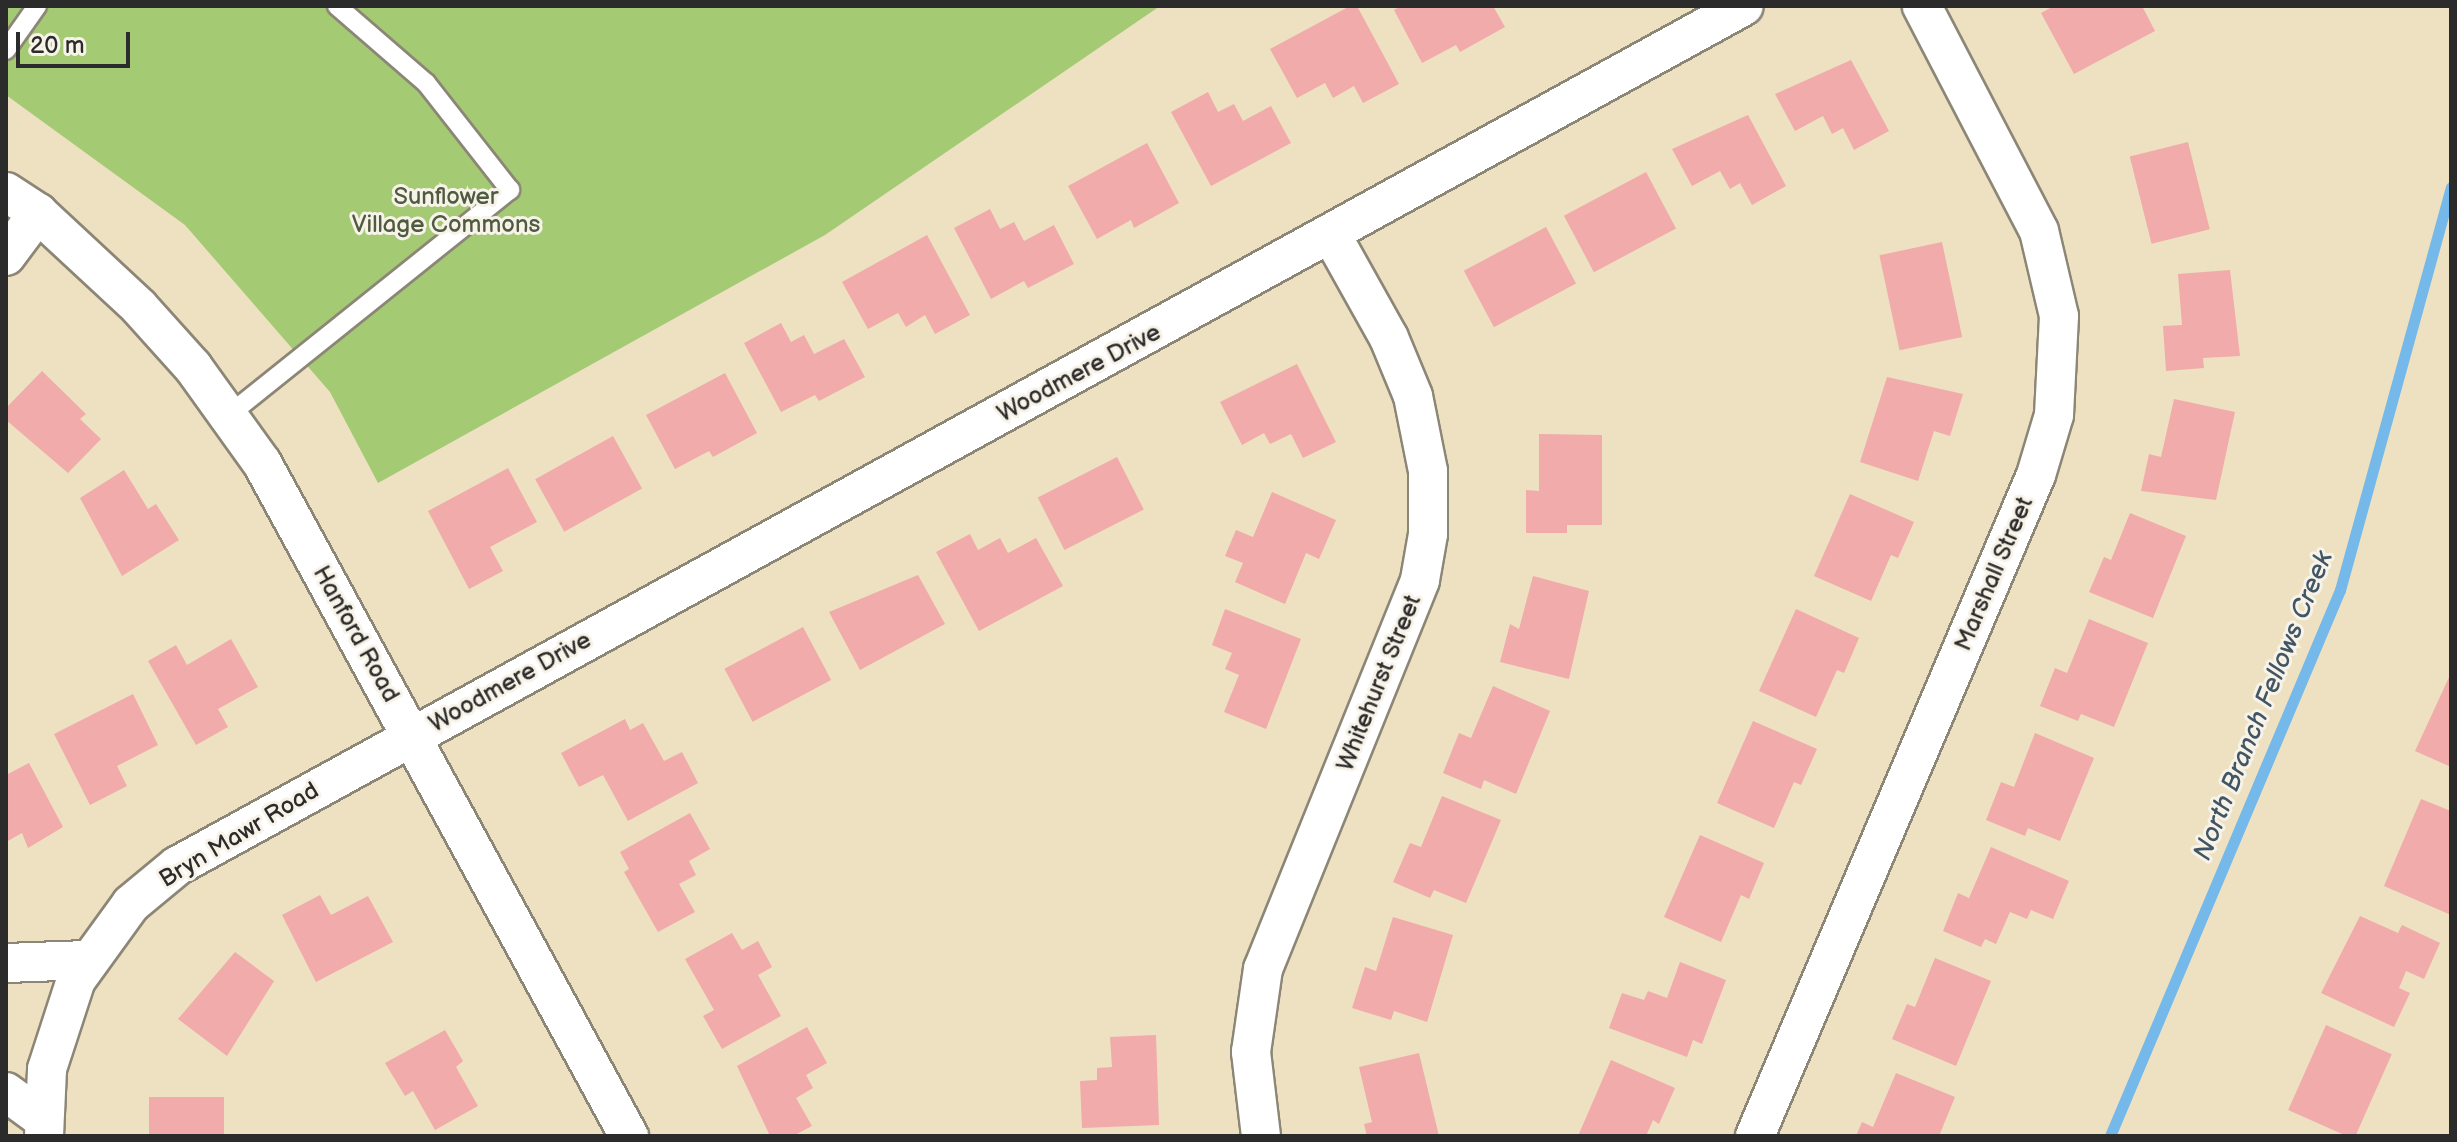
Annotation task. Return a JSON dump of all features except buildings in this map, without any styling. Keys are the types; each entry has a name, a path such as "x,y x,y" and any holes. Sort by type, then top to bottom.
{"street":[{"name":"Woodmere Drive","path":"412,735 1332,236 1744,6"},
{"name":"Marshall Street","path":"1755,1136 2036,475 2054,415 2059,316 2039,231 1922,6"},
{"name":"Hanford Road","path":"6,192 38,213 139,307 230,414 262,463 629,1136"},
{"path":"6,256 38,213"},
{"name":"Whitehurst Street","path":"1261,1136 1251,1052 1263,969 1420,580 1428,534 1428,471 1413,396 1389,338 1332,236"},
{"name":"Bryn Mawr Road","path":"44,1127 57,1028 88,960 131,904 177,866 412,735"},
{"path":"6,963 88,960"},
{"name":"Bryn Mawr Road","path":"6,1092 44,1127"}],"lane":[{"path":"6,50 37,6"},
{"path":"230,414 510,190 426,83 337,6"}],"green space":[{"name":"Sunflower Village Commons","path":"6,6 1160,6 825,235 378,483 330,392 185,225 6,95"}],"waterway":[{"name":"North Branch Fellows Creek","path":"2110,1136 2340,590 2451,187"}]}
